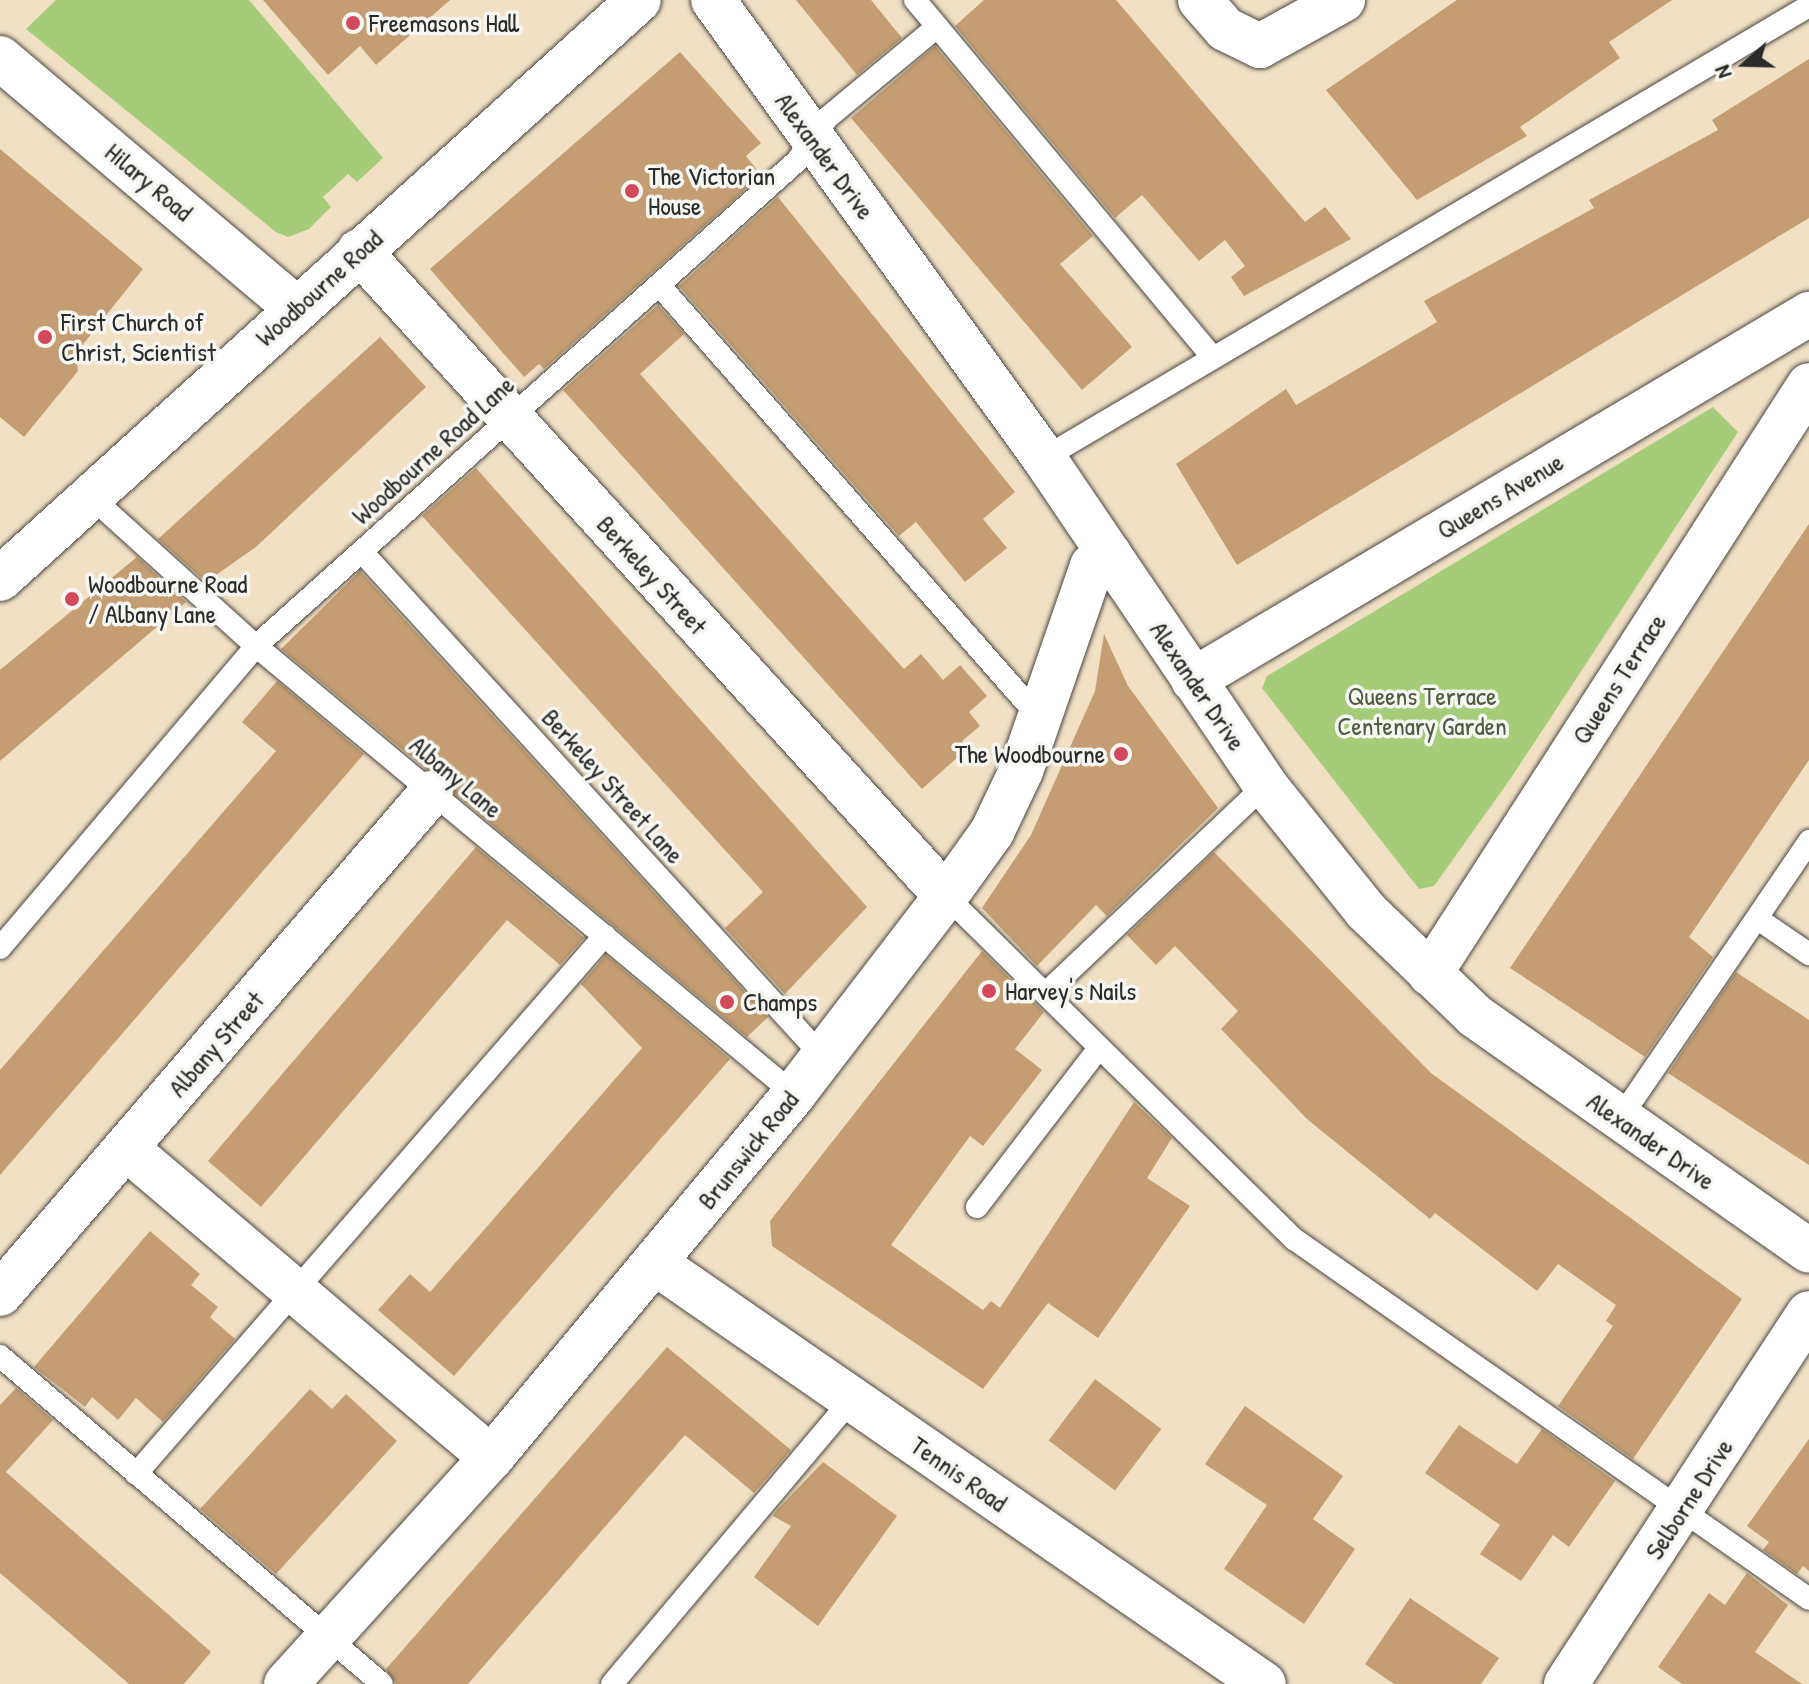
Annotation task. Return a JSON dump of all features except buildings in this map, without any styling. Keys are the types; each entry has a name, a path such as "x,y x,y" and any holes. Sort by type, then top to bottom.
{"street":[{"name":"Woodbourne Road","path":"0,579 639,0"},
{"name":"Alexander Drive","path":"713,0 1044,458 1265,785 1366,911 1430,974 1619,1120 1809,1251"},
{"path":"1200,0 1225,29 1260,46 1343,0"},
{"name":"Hilary Road","path":"0,58 296,308"},
{"name":"Berkeley Street","path":"359,251 946,896"},
{"name":"Queens Avenue","path":"1193,680 1809,314"},
{"name":"Queens Terrace","path":"1430,974 1809,385"},
{"name":"Brunswick Road","path":"286,1684 491,1458 655,1263 794,1094 946,896 992,832 1092,566 1109,554"},
{"name":"Albany Street","path":"0,1294 431,793"},
{"path":"126,1148 491,1458"},
{"name":"Tennis Road","path":"655,1263 1263,1684"},
{"name":"Selborne Drive","path":"1566,1684 1809,1313"}],"lane":[{"path":"915,0 1212,357"},
{"path":"1044,458 1809,6"},
{"name":"Woodbourne Road Lane","path":"0,948 256,646 660,286 812,139 827,118 937,27"},
{"path":"660,286 1038,716"},
{"name":"Albany Lane","path":"90,496 256,646 794,1094"},
{"name":"Berkeley Street Lane","path":"362,552 823,1057"},
{"path":"1046,993 1265,785"},
{"path":"1619,1120 1809,841"},
{"path":"946,896 1294,1239 1809,1599"},
{"path":"1758,919 1809,954"},
{"path":"136,1474 605,935"},
{"path":"977,1207 1099,1048"},
{"path":"0,1356 325,1639 382,1684"},
{"path":"612,1684 851,1400"}],"green space":[{"path":"56,0 249,0 383,158 357,182 348,174 323,197 331,207 309,229 288,237 276,232 26,29"},
{"name":"Queens Terrace Centenary Garden","path":"1713,407 1738,432 1511,778 1434,886 1419,889 1262,688 1267,676"}],"place":[{"name":"Freemasons Hall","path":"353,23"},
{"name":"The Victorian House","path":"632,191"},
{"name":"First Church of Christ, Scientist","path":"45,337"},
{"name":"Woodbourne Road / Albany Lane","path":"72,599"},
{"name":"The Woodbourne","path":"1121,754"},
{"name":"Harvey's Nails","path":"989,991"},
{"name":"Champs","path":"727,1002"}]}
